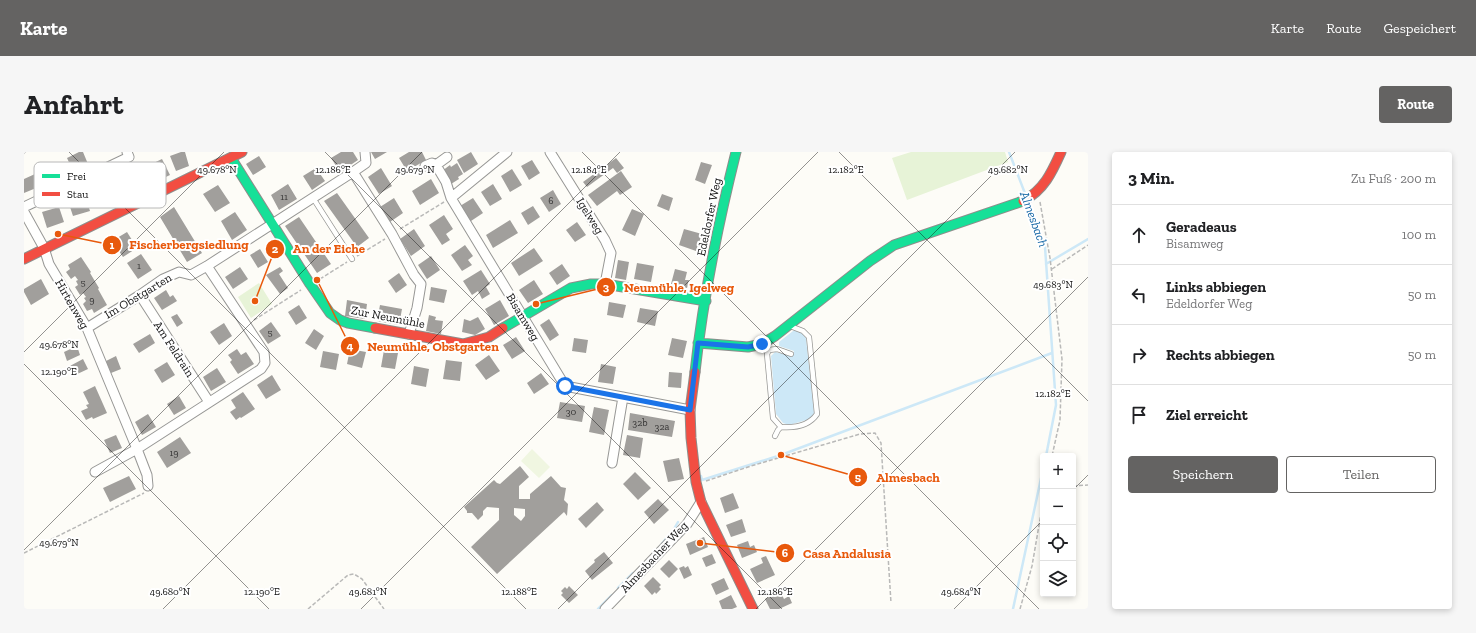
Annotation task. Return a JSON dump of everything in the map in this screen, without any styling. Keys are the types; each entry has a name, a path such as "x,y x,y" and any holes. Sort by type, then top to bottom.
{"street":[{"path":"118,162 129,157 127,152"},
{"path":"166,190 242,152"},
{"name":"Im Obstgarten","path":"87,328 163,279 179,272 191,275 207,266 366,163 365,152"},
{"path":"451,198 506,152"},
{"name":"Igelweg","path":"550,152 605,240 611,253 605,284"},
{"name":"Edeldorfer Weg","path":"736,152 722,207 698,343 690,410 693,462 696,484 701,502 753,609"},
{"path":"698,343 766,347 775,336 870,261 894,245 1024,201 1035,195 1046,183 1061,152"},
{"path":"425,166 432,163 436,165 447,157"},
{"name":"Zur Neumühle","path":"232,158 272,224 330,313 340,320 348,323 463,344 489,337 571,288 590,284 605,284 706,301"},
{"name":"Bisamweg","path":"436,165 446,182 451,198 565,386 690,410"},
{"path":"353,172 392,234 414,275 421,284 417,308 409,334"},
{"path":"24,207 34,202"},
{"path":"24,259 128,208"},
{"name":"Hirtenweg","path":"24,212 44,248 49,264 87,328 137,449 147,475 148,486"},
{"path":"96,472 137,449 261,369 265,363 264,352 207,266"},
{"name":"Am Feldrain","path":"140,295 209,402"},
{"path":"612,463 624,397"},
{"name":"Almesbacher Weg","path":"605,609 687,524 701,502"}],"lane":[{"path":"312,198 352,259"},
{"path":"774,436 781,427 801,425 812,420 816,414 809,337 803,331 788,326"},
{"path":"781,427 773,418 766,347 791,354"}],"path":[{"path":"1035,195 1052,268 1062,360 1060,420 1053,453"},
{"path":"1052,268 1088,245"},
{"path":"696,484 860,434 875,433 881,443 891,603"},
{"path":"1076,486 1088,485"},
{"path":"24,553 139,496 148,486"},
{"path":"1020,609 1032,566 1040,519"},
{"path":"308,609 348,575 354,574 362,579 384,609"}],"green space":[{"path":"911,152 1005,152 1008,162 907,200 892,158"},
{"path":"259,283 272,304 251,318 238,297"},
{"path":"532,449 550,467 539,478 521,461"}],"water":[{"path":"796,330 801,332 806,338 814,413 810,419 789,425 783,423 776,414 771,356 775,352 792,356 794,351 779,346 779,342"}],"building":[{"path":"79,152 83,152 87,162 69,162 67,158"},
{"path":"185,152 189,166 176,171 170,156"},
{"path":"341,152 353,152 358,160 340,172 331,158"},
{"path":"371,152 387,152 375,159"},
{"path":"409,152 422,152 426,160 407,171 399,158"},
{"path":"471,152 478,164 464,173 457,160"},
{"path":"259,156 266,167 253,175 246,164"},
{"path":"616,158 624,168 617,173 613,168 587,187 583,182"},
{"path":"162,159 164,162 156,162"},
{"path":"532,160 540,173 529,180 521,166"},
{"path":"701,162 712,165 705,184 695,180"},
{"path":"457,163 463,174 458,177 459,179 451,184 442,171 450,165 451,167"},
{"path":"166,167 170,175 166,177"},
{"path":"316,168 325,181 312,190 303,176"},
{"path":"381,168 392,186 379,194 368,177"},
{"path":"512,169 522,185 510,192 501,176"},
{"path":"621,171 632,187 620,195 617,191 597,206 588,195"},
{"path":"34,174 34,189 24,193 24,179"},
{"path":"431,179 439,193 420,205 412,191"},
{"path":"288,184 297,199 279,210 271,195"},
{"path":"493,184 502,199 490,206 481,192"},
{"path":"218,185 230,203 215,212 203,194"},
{"path":"553,190 561,204 549,212 540,198"},
{"path":"337,193 369,238 357,247 324,201"},
{"path":"662,194 673,198 669,211 657,206"},
{"path":"394,198 403,213 390,222 380,207"},
{"path":"473,198 483,213 471,221 460,206"},
{"path":"533,206 540,217 528,225 521,213"},
{"path":"174,207 202,253 187,262 160,217"},
{"path":"59,208 64,222 47,228 42,212"},
{"path":"70,208 89,208 90,211 73,216"},
{"path":"632,209 644,214 635,236 622,230"},
{"path":"235,212 247,230 232,240 221,221"},
{"path":"444,215 453,229 446,234 450,240 442,245 429,225"},
{"path":"299,217 331,264 317,273 285,226"},
{"path":"510,220 518,233 493,248 486,235"},
{"path":"577,222 586,235 575,242 566,230"},
{"path":"414,229 425,246 411,256 400,239"},
{"path":"684,229 702,234 696,251 679,245"},
{"path":"127,232 137,248 123,257 112,241"},
{"path":"465,245 473,256 468,260 472,265 462,271 451,255"},
{"path":"534,248 543,261 519,276 511,263"},
{"path":"260,249 268,262 258,268 250,255"},
{"path":"141,254 152,270 138,279 127,263"},
{"path":"431,256 440,270 427,279 418,265"},
{"path":"81,257 91,272 90,273 107,305 94,313 92,309 87,311 83,304 86,301 84,298 86,297 83,293 80,295 75,287 78,285 76,281 78,280 75,276 71,279 66,272 70,269 68,265"},
{"path":"618,260 629,262 626,280 615,278"},
{"path":"637,263 654,266 651,282 634,279"},
{"path":"562,264 570,276 557,285 549,273"},
{"path":"240,267 248,279 233,289 225,277"},
{"path":"280,267 283,271 279,274 288,288 280,294 266,275"},
{"path":"675,269 687,272 685,280 689,280 687,288 671,284"},
{"path":"481,270 490,284 486,287 490,294 482,299 478,291 472,295 463,281"},
{"path":"399,273 407,285 396,293 388,281"},
{"path":"41,279 49,294 31,305 24,292 24,289"},
{"path":"534,280 543,294 528,303 519,290"},
{"path":"431,287 447,290 444,303 429,300"},
{"path":"166,290 170,297 173,295 177,301 162,310 154,298"},
{"path":"347,300 367,304 365,319 345,316"},
{"path":"500,300 509,316 494,325 485,309"},
{"path":"609,302 626,305 623,318 607,315"},
{"path":"299,305 307,318 296,325 288,312"},
{"path":"380,305 402,309 399,325 377,321"},
{"path":"640,308 658,311 655,326 637,322"},
{"path":"177,314 183,323 177,327 171,317"},
{"path":"429,315 436,317 435,320 443,321 441,334 426,331"},
{"path":"478,317 485,329 475,335 462,332 464,319 470,321"},
{"path":"549,319 559,335 550,341 540,325"},
{"path":"271,322 281,336 268,344 259,331"},
{"path":"224,323 232,336 219,345 210,332"},
{"path":"314,329 324,336 316,350 305,343"},
{"path":"150,334 155,343 139,353 133,344"},
{"path":"516,337 525,351 512,359 503,345"},
{"path":"574,338 588,340 586,353 572,351"},
{"path":"672,338 687,341 683,358 668,355"},
{"path":"77,346 80,355 67,361 64,352"},
{"path":"237,349 241,355 246,352 254,364 238,374 230,362 232,360 228,355"},
{"path":"350,349 366,352 362,368 347,364"},
{"path":"384,350 398,353 395,369 381,367"},
{"path":"323,351 339,354 336,370 320,367"},
{"path":"489,355 500,371 486,380 475,365"},
{"path":"116,356 121,369 111,373 106,361"},
{"path":"83,359 88,369 73,376 68,367"},
{"path":"446,360 462,362 460,381 443,379"},
{"path":"167,362 175,375 162,383 154,370"},
{"path":"601,364 616,367 613,384 598,382"},
{"path":"414,366 429,369 426,387 411,384"},
{"path":"217,368 226,382 211,391 203,377"},
{"path":"669,372 682,373 681,388 668,387"},
{"path":"541,373 549,384 534,394 527,383"},
{"path":"272,375 281,390 266,399 257,385"},
{"path":"95,386 107,413 93,419 92,417 86,420 81,411 88,408 86,405 89,404 83,392"},
{"path":"243,392 255,409 236,420 230,412 236,408 231,400"},
{"path":"179,396 186,408 174,415 167,404"},
{"path":"560,402 585,406 582,422 557,418"},
{"path":"594,407 609,410 604,435 589,432"},
{"path":"630,413 675,421 672,437 628,430"},
{"path":"148,414 156,427 142,435 135,422"},
{"path":"116,435 122,448 110,453 104,440"},
{"path":"627,435 643,438 640,458 623,455"},
{"path":"180,437 191,453 167,468 157,452"},
{"path":"679,458 684,479 668,482 663,461"},
{"path":"520,466 529,477 519,486 519,499 530,499 530,494 551,476 561,487 566,488 564,500 568,504 567,516 564,512 497,574 471,547 499,520 499,508 487,507 483,511 483,515 478,520 472,513 467,513 464,507 494,480 500,484","holes":["514,508 525,509 525,516 521,521 514,515"]},
{"path":"635,472 651,488 638,500 623,484"},
{"path":"129,476 136,489 110,502 103,488"},
{"path":"733,493 739,508 725,513 720,498"},
{"path":"658,499 669,510 654,524 644,512"},
{"path":"597,502 604,510 586,528 578,519"},
{"path":"742,519 746,532 731,537 726,525"},
{"path":"704,537 708,547 690,555 686,544"},
{"path":"748,541 750,547 754,545 757,552 742,558 737,545"},
{"path":"604,552 613,563 592,580 585,571 595,562 594,560"},
{"path":"712,554 716,563 706,567 702,558"},
{"path":"766,556 775,575 757,583 750,569 763,563 761,558"},
{"path":"669,560 678,569 669,578 660,569"},
{"path":"684,566 685,568 688,566 692,575 684,579 679,568"},
{"path":"653,577 661,585 659,587 661,589 656,594 655,592 652,595 644,586"},
{"path":"724,578 729,589 716,595 711,584"},
{"path":"569,586 578,595 569,603 561,595 563,593 561,591 565,587 567,589"},
{"path":"780,591 784,599 789,596 792,603 779,609 770,609 765,599"},
{"path":"731,595 737,607 732,609 722,609 719,601"}],"waterway":[{"name":"Almesbach","path":"1009,152 1026,196"},
{"name":"Almesbach","path":"1029,203 1045,247 1056,405 1047,453"},
{"name":"Almesbach","path":"1046,264 1088,239"},
{"name":"Almesbach","path":"701,476 702,480 781,455 1052,353"},
{"path":"1013,609 1040,483"},
{"name":"Almesbach","path":"674,529 678,522"},
{"name":"Almesbach","path":"661,545 668,536"},
{"name":"Almesbach","path":"618,588 633,573"},
{"name":"Almesbach","path":"598,609 612,595"}],"traffic: fast":[{"path":"695,372 702,317 712,261 736,152"},
{"path":"231,158 310,284 330,313 340,320 348,323 375,328"},
{"path":"698,343 748,347 762,344 775,336 870,261 894,245 1023,201"},
{"path":"503,328 571,288 591,284 605,284 706,301"}],"traffic: jam":[{"path":"166,189 242,152"},
{"path":"1023,201 1037,192 1042,186 1051,173 1061,152"},
{"path":"24,259 128,208"},
{"path":"375,328 463,344 489,337 503,328"},
{"path":"695,372 690,410 691,438 696,482 701,502 753,609"}],"place":[{"name":"Fischerbergsiedlung","path":"58,234"},
{"name":"Neumühle, Obstgarten","path":"317,280"},
{"name":"An der Eiche","path":"255,301"},
{"name":"Neumühle, Igelweg","path":"536,304"},
{"name":"Almesbach","path":"781,455"},
{"name":"Casa Andalusia","path":"700,543"}],"route":[{"path":"565,386 690,410 698,343 748,347 762,344"}]}
